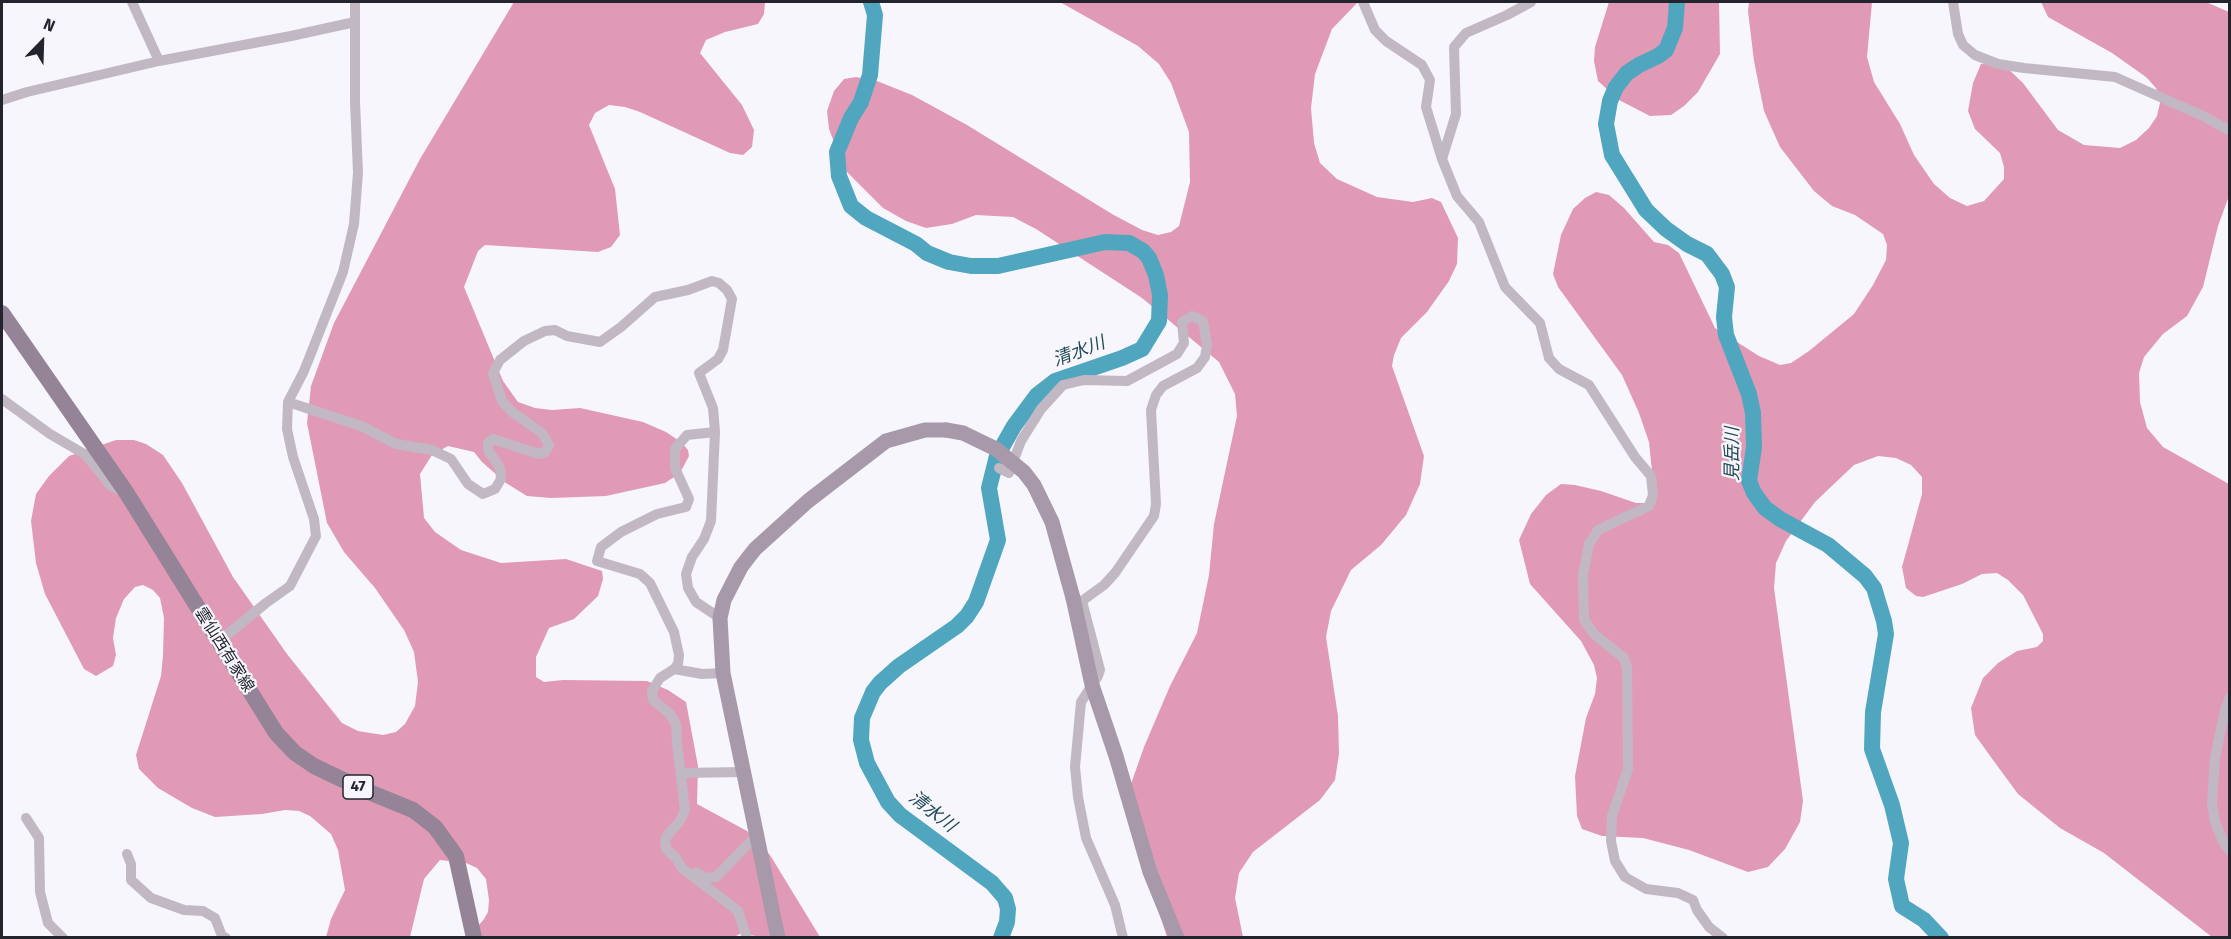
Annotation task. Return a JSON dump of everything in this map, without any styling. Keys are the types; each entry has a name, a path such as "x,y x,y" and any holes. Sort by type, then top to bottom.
{"main road":[{"name":"雲仙西有家線","path":"2,313 126,492 276,733 295,753 324,771 412,810 435,827 456,856 474,938"}],"street":[{"path":"132,2 159,61"},
{"path":"218,642 290,586 316,536 314,519 293,457 287,429 288,402 304,371 343,272 354,224 358,173 355,2"},
{"path":"1363,2 1375,30 1386,41 1422,65 1430,80 1426,107 1442,159 1457,196 1479,222 1505,287 1540,323 1549,358 1559,369 1588,385 1635,457 1651,476 1653,495 1649,506 1598,530 1589,544 1583,575 1584,620 1594,634 1624,658 1627,668 1628,769 1612,816 1611,841 1615,861 1625,877 1646,889 1678,893 1693,900 1709,927 1723,938"},
{"path":"1442,159 1456,114 1454,47 1466,33 1531,2"},
{"path":"1953,2 1958,34 1963,45 1975,55 1998,63 2024,68 2115,77 2229,131"},
{"path":"2,100 159,61 355,22"},
{"path":"288,402 361,426 396,444 432,450 451,459 468,484 483,494 495,489 501,479 500,468 488,450 488,443 493,439 539,454 545,452 549,445 542,433 511,411 502,400 493,373 500,360 524,341 545,331 555,330 567,336 600,342 655,297 688,290 712,281 719,283 732,299 723,350 718,359 699,373 713,408 715,432 711,520 686,574 688,588 696,602 720,618"},
{"path":"999,468 1010,472 1021,441 1041,409 1063,385 1084,380 1126,381 1177,354 1184,343 1182,322 1192,316 1203,321 1208,345 1205,357 1197,368 1163,386 1156,394 1151,410 1156,504 1154,516 1115,573 1104,585 1082,601 1100,670 1081,702 1075,767 1078,797 1086,838 1115,904 1123,938"},
{"path":"2,399 50,434 86,455 111,486 126,492"},
{"path":"778,938 723,673 720,618 724,600 741,567 755,549 808,501 886,441 925,430 946,430 963,433 996,449 1024,471 1034,485 1052,522 1073,598 1092,685 1116,756 1150,872 1178,938"},
{"path":"715,432 687,435 675,448 675,468 688,499 686,507 657,514 621,532 601,547 597,561 640,574 650,584 674,632 679,655 678,664 660,678 652,691 652,700 670,714 676,724 676,743 685,810 665,841 666,849 702,876 711,879 716,877 757,835"},
{"path":"674,669 702,674 723,673"},
{"path":"2229,697 2219,735 2212,784 2212,802 2216,822 2229,851"},
{"path":"681,773 743,772"},
{"path":"26,818 39,838 40,892 48,923 63,938"},
{"path":"127,854 131,864 131,880 152,898 184,910 203,911 214,918 223,937"},
{"path":"676,858 682,868 738,911 747,938"}],"shaded area":[{"path":"514,2 765,2 764,14 758,24 725,32 706,40 700,53 742,105 754,130 752,147 743,155 730,153 640,112 609,105 595,113 589,125 615,189 620,235 611,247 598,252 485,245 478,251 464,287 503,381 518,402 535,408 552,410 580,408 643,422 666,432 688,450 689,456 680,473 665,483 606,496 551,498 527,496 506,483 474,452 448,446 432,455 420,474 424,518 435,532 461,550 501,563 566,559 602,571 603,579 598,596 574,619 549,628 536,657 536,677 544,682 563,680 647,681 668,690 686,702 698,766 697,804 747,831 770,855 820,937 760,937 741,933 733,938 469,937 488,912 486,879 477,868 466,863 440,860 424,879 410,937 326,937 331,919 345,890 338,850 331,834 310,816 299,811 285,810 215,817 192,808 158,788 139,769 136,755 161,676 164,618 160,598 153,590 143,585 135,587 124,599 116,618 113,638 116,655 113,666 96,676 84,669 45,594 36,563 31,521 36,494 49,476 69,456 116,440 134,440 146,444 163,455 182,483 233,577 287,654 342,723 358,731 383,735 396,732 405,724 415,706 418,682 414,652 404,630 375,588 344,552 327,523 307,423 311,386 334,323 420,159"},
{"path":"1060,2 1358,2 1332,29 1315,74 1311,108 1314,143 1320,163 1337,179 1377,197 1413,202 1432,198 1441,202 1458,238 1457,264 1449,281 1427,312 1401,338 1392,366 1424,456 1420,484 1406,515 1381,545 1351,570 1331,611 1326,637 1338,716 1339,754 1335,780 1320,800 1253,852 1239,873 1235,898 1243,937 1167,937 1138,849 1131,784 1170,686 1197,633 1209,575 1214,524 1237,416 1235,394 1219,362 1142,298 1036,229 1013,217 976,215 952,224 926,228 906,221 883,208 845,170 829,129 827,111 834,91 844,79 856,77 877,81 912,95 967,125 1142,230 1158,235 1171,232 1179,226 1190,182 1189,132 1171,83 1159,64 1138,46"},
{"path":"1609,2 1719,2 1720,54 1698,92 1671,115 1650,116 1619,100 1598,81 1594,61 1595,47"},
{"path":"1749,2 1872,2 1867,57 1874,82 1900,124 1914,155 1934,184 1950,198 1967,206 1984,201 2004,179 2004,167 2000,153 1975,129 1968,111 1973,83 1981,64 2002,63 2023,83 2058,130 2084,145 2120,148 2136,140 2149,128 2157,116 2160,103 2156,88 2146,77 2112,53 2048,17 2041,2 2206,2 2229,12 2229,196 2218,226 2203,287 2187,316 2163,334 2144,357 2139,373 2140,402 2147,428 2163,447 2229,484 2229,937 2212,937 2104,853 2060,828 2018,794 1975,735 1971,708 1983,678 1998,663 2017,651 2037,647 2043,641 2043,634 2023,595 1997,573 1982,574 1962,584 1923,597 1916,596 1906,588 1902,567 1922,494 1922,477 1911,465 1896,458 1878,456 1854,465 1815,502 1786,541 1776,563 1774,588 1803,801 1800,822 1785,849 1768,867 1748,872 1689,850 1643,838 1602,836 1582,829 1577,816 1575,776 1586,718 1595,694 1597,678 1594,665 1581,641 1530,584 1519,540 1531,514 1546,495 1561,484 1601,491 1636,503 1647,503 1653,481 1649,442 1622,375 1558,287 1553,274 1561,235 1573,209 1596,192 1609,195 1624,208 1654,242 1668,245 1679,253 1715,328 1759,356 1780,365 1791,363 1809,351 1854,314 1886,260 1887,245 1883,234 1855,215 1832,206 1814,191 1780,147 1764,111 1754,61"}],"waterway":[{"name":"清水川","path":"871,2 875,15 870,75 861,102 851,118 837,152 839,176 851,206 866,218 916,244 927,253 949,262 971,266 998,266 1105,242 1129,243 1143,251 1149,258 1156,275 1160,295 1159,321 1142,349 1055,381 1037,395 1014,426 997,456 989,488 998,540 976,602 957,626 899,666 880,683 873,692 862,718 861,740 867,763 888,802 900,815 992,883 1005,898 1008,909 1007,922 1001,938"},
{"name":"見岳川","path":"1677,2 1675,28 1666,50 1627,73 1616,87 1610,101 1606,124 1612,155 1646,210 1666,229 1687,244 1707,254 1722,274 1727,287 1724,317 1726,335 1749,394 1753,413 1754,447 1749,481 1754,493 1765,508 1780,519 1828,545 1865,576 1874,588 1886,634 1873,712 1872,749 1892,805 1901,843 1896,879 1902,906 1924,920 1941,938"}]}
